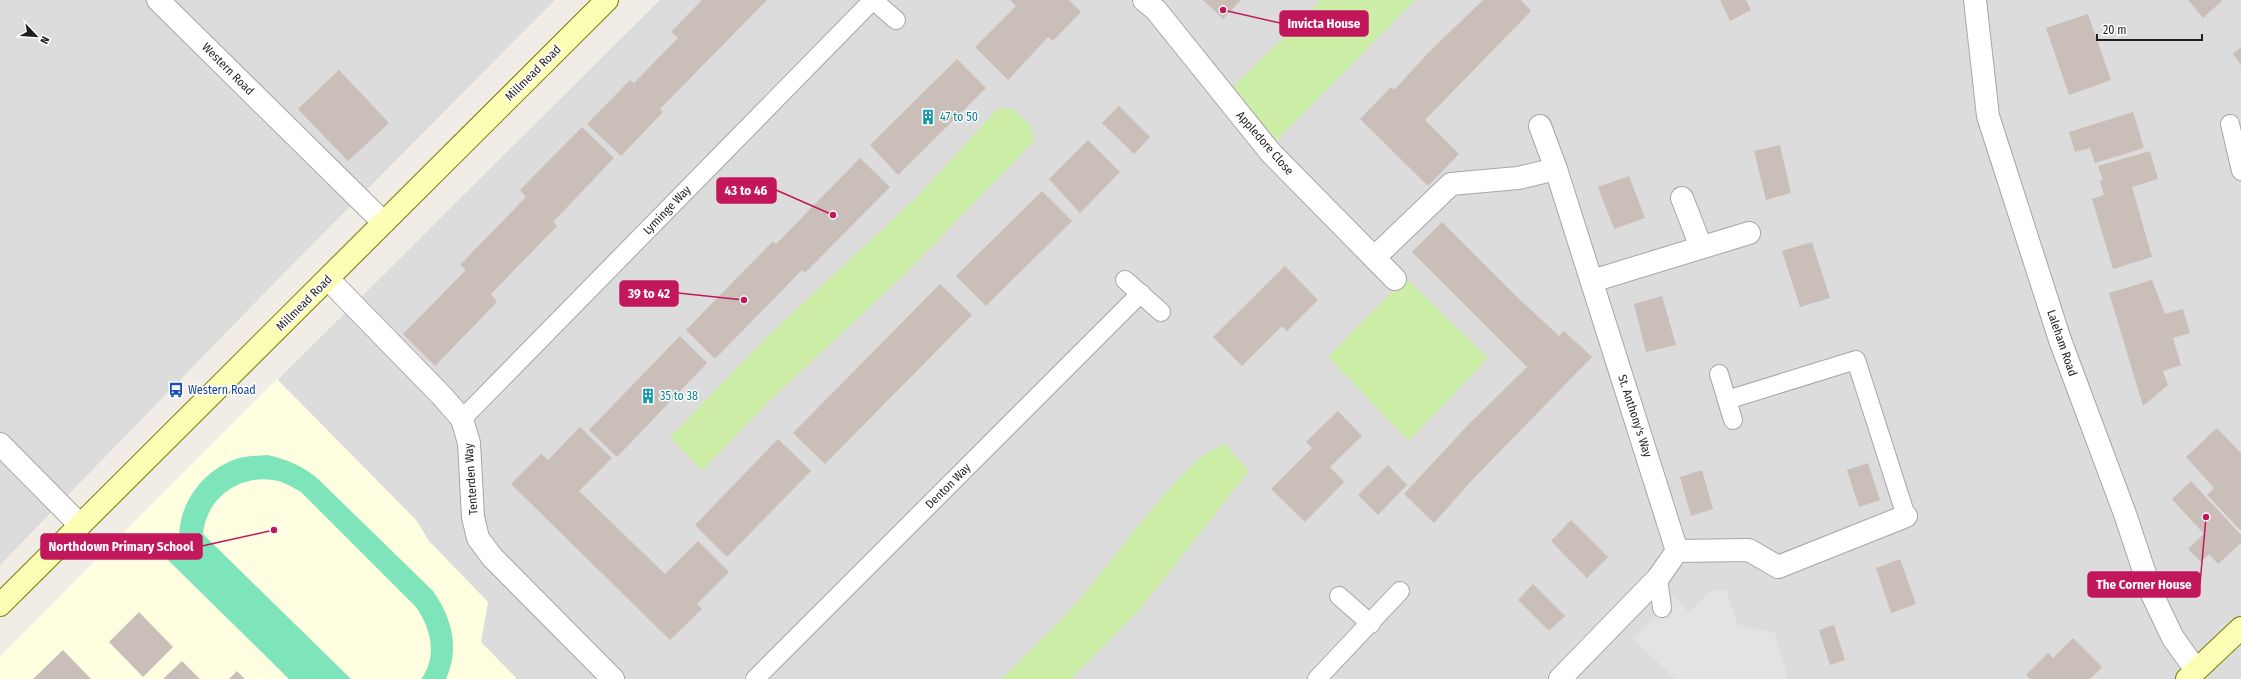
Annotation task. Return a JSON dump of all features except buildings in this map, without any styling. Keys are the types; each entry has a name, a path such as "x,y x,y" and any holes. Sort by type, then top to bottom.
{"main road":[{"name":"Millmead Road","path":"0,604 328,279 383,222 606,0"},
{"path":"2191,675 2241,628"}],"street":[{"name":"Western Road","path":"158,0 383,222"},
{"name":"Appledore Close","path":"1144,0 1156,10 1271,154 1395,279"},
{"name":"Laleham Road","path":"1975,0 1988,116 2060,340 2125,514 2150,592 2191,675"},
{"name":"St. Anthony's Way","path":"1540,126 1556,169 1677,551"},
{"path":"1374,258 1451,184 1518,178 1556,169"},
{"path":"1682,198 1700,247"},
{"path":"1592,281 1749,233"},
{"name":"Tenterden Way","path":"328,279 442,396 462,419 469,443 473,517 478,538 492,557 614,679"},
{"path":"0,444 80,525"},
{"path":"1560,679 1658,578 1677,551 1749,550 1778,567 1906,516"}],"lane":[{"name":"Lyminge Way","path":"462,419 873,0 896,20"},
{"path":"2230,124 2241,171"},
{"path":"1125,280 1161,312"},
{"name":"Denton Way","path":"754,679 1141,294"},
{"path":"1727,400 1856,360 1906,516"},
{"path":"1719,374 1733,420"},
{"path":"1658,578 1662,608"},
{"path":"1317,679 1371,624 1400,591"},
{"path":"1339,596 1371,624"}],"shaded area":[{"path":"0,0 555,0 279,278 0,565"},
{"path":"660,0 2241,0 2241,679 0,679 0,656"},
{"path":"277,379 416,520 429,541 488,602 481,642 517,679 0,679 0,656"},
{"path":"1726,589 1738,625 1775,633 1788,679 1676,679 1633,639 1674,597 1689,613 1711,591"}],"green space":[{"path":"1320,0 1415,0 1276,141 1233,86 1309,14"},
{"path":"997,109 1013,109 1031,126 1034,141 904,275 767,403 702,471 670,437 771,333 918,196"},
{"path":"1406,278 1488,358 1409,441 1328,357"},
{"path":"1225,444 1249,471 1141,608 1071,679 1001,679 1078,601 1173,485 1210,451"},
{"path":"267,455 293,463 316,477 433,591 445,612 452,634 453,656 446,679 421,679 430,661 431,652 429,633 426,624 416,607 301,492 291,486 272,480 259,479 247,481 236,486 217,500 210,510 205,521 203,534 351,679 289,679 167,559 180,545 179,532 181,519 186,506 199,484 219,467 235,459"}],"place":[{"name":"Invicta House","path":"1223,10"},
{"name":"47 to 50","path":"928,117"},
{"name":"43 to 46","path":"833,215"},
{"name":"39 to 42","path":"744,300"},
{"name":"Western Road","path":"176,390"},
{"name":"35 to 38","path":"648,396"},
{"name":"The Corner House","path":"2206,517"},
{"name":"Northdown Primary School","path":"274,530"}]}
